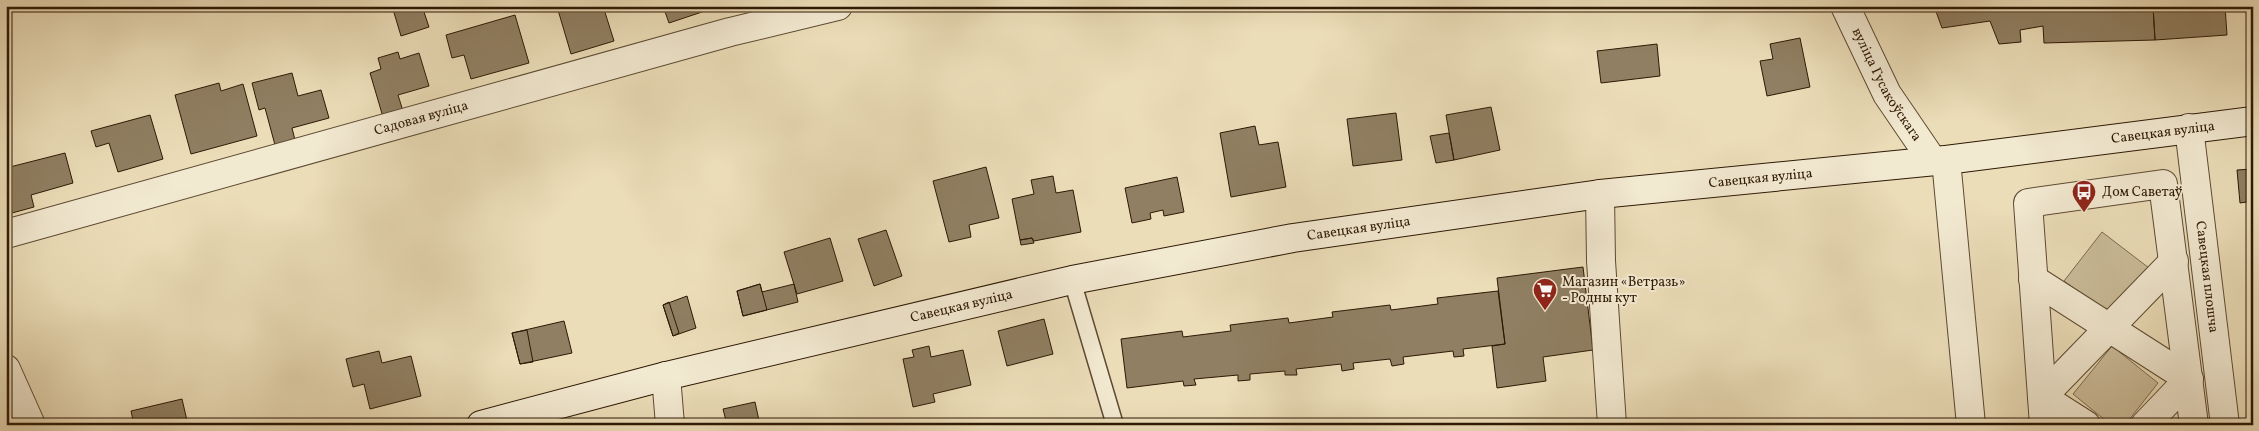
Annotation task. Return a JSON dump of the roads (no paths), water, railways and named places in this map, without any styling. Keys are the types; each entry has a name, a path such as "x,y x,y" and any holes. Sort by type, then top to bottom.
{"street":[{"name":"Садовая вуліца","path":"6,234 730,32 838,6"},
{"name":"вуліца Гусакоўскага","path":"1845,6 1887,94 1939,160"},
{"name":"Савецкая вуліца","path":"481,425 666,376 1072,280 1293,238 1600,194 1939,160 2253,121"},
{"name":"Савецкая плошча","path":"2189,128 2225,425"},
{"path":"1939,160 1971,425"},
{"path":"2044,425 2028,204 2163,184 2194,425"},
{"path":"1600,194 1601,261 1612,425"},
{"path":"2042,397 2174,261"},
{"path":"2033,279 2189,379"},
{"path":"6,369 31,425"},
{"path":"666,376 670,425"},
{"path":"2145,425 2189,379"},
{"path":"2042,397 2086,425"}],"lane":[{"path":"1072,280 1114,425"}],"place":[{"name":"Дом Саветаў","path":"2084,213"},
{"name":"Магазин «Ветразь» - Родны кут","path":"1545,311"}]}
